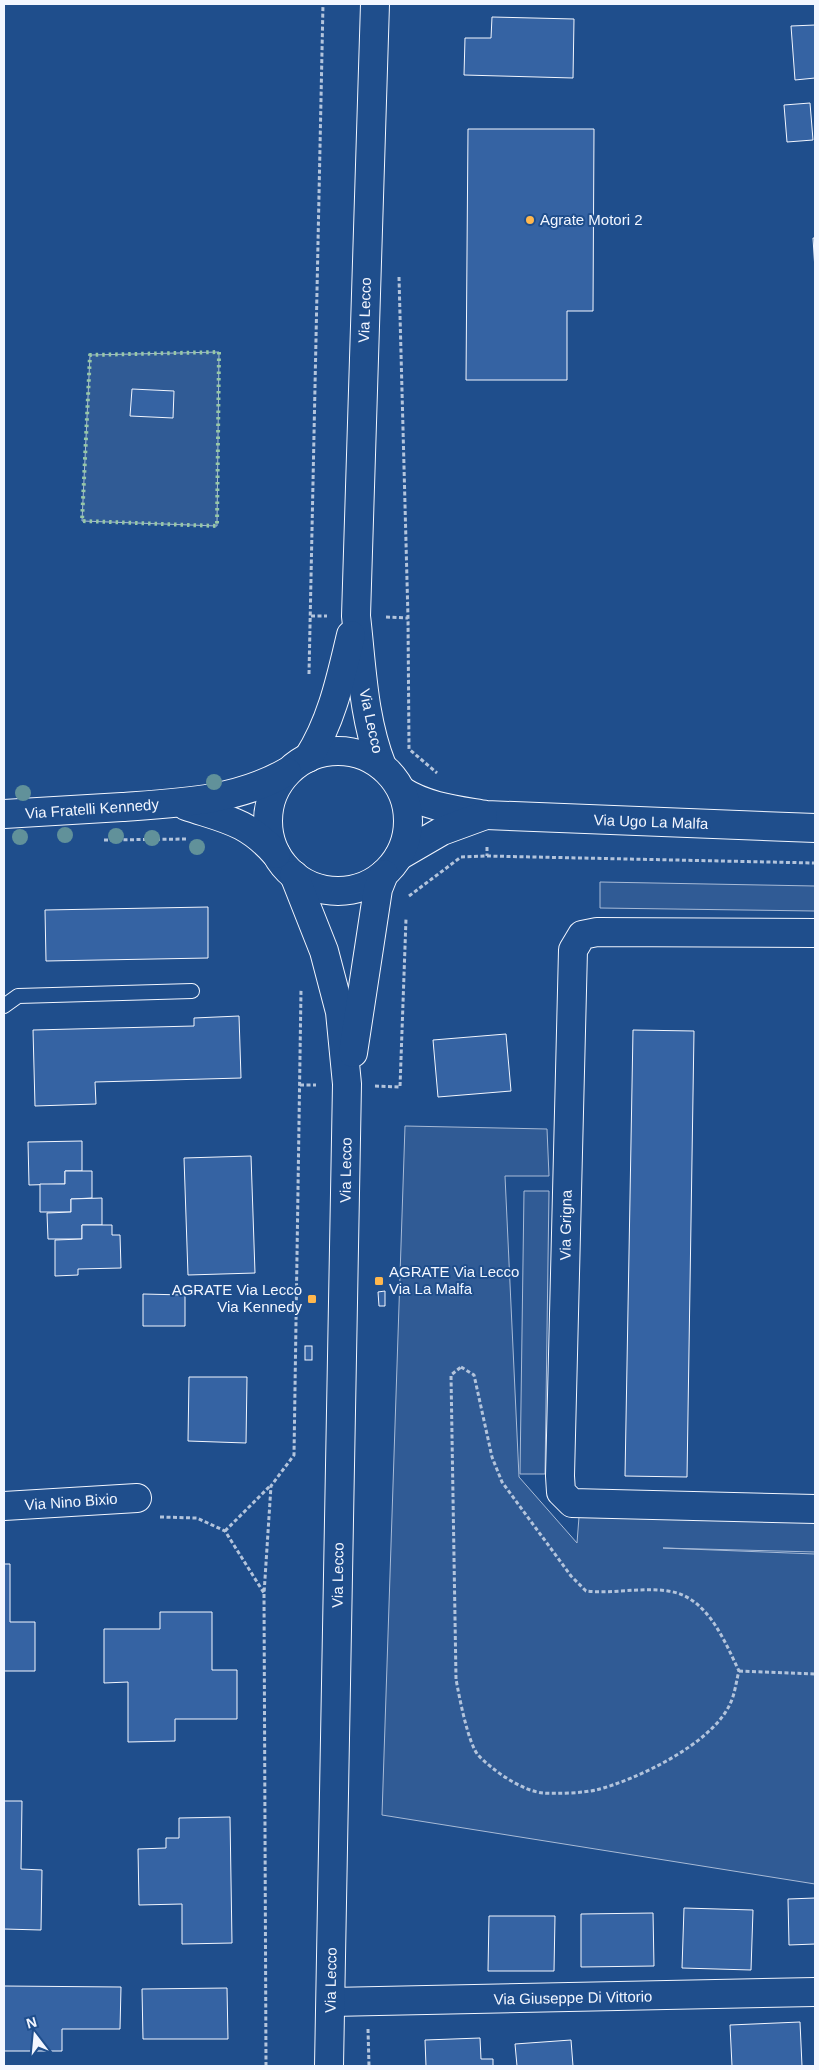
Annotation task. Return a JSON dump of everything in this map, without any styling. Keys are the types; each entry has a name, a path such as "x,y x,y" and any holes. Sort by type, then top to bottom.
{"street":[{"name":"Via Lecco","path":"375,4 356,616 366,706 374,745 382,766"},
{"name":"Via Lecco","path":"356,616 332,708 324,727 298,765 275,790 269,809 268,830 282,863 294,875 312,886 325,890 339,891 362,887 391,865"},
{"name":"Via Lecco","path":"298,765 324,752 346,751 367,756 395,778 407,805 409,820 407,837 378,888 347,1084"},
{"name":"Via Fratelli Kennedy","path":"4,814 180,803 239,793 271,781 298,765"},
{"name":"Via Ugo La Malfa","path":"402,791 419,800 443,808 486,815 815,828"},
{"name":"Via Fratelli Kennedy","path":"180,803 224,817 244,826 265,841 277,855"},
{"name":"Via Ugo La Malfa","path":"391,865 442,831 486,815"},
{"name":"Via Lecco","path":"294,875 324,951 340,1012 347,1084 329,2066"},
{"name":"Via Grigna","path":"815,933 598,932 582,935 573,950 560,1476 561,1492 572,1503 815,1509"},
{"name":"Via Nino Bixio","path":"4,1506 137,1498"},
{"name":"Via Giuseppe Di Vittorio","path":"330,2002 815,1992"}],"lane":[{"path":"4,1006 18,996 192,991"}],"path":[{"path":"309,683 323,4"},
{"path":"399,270 408,618 409,749 440,776"},
{"path":"486,815 488,856"},
{"path":"406,898 460,858 488,856 815,863"},
{"path":"347,1084 400,1087 406,917"},
{"path":"225,1531 271,1486 294,1455 302,986"},
{"path":"461,1367 474,1375 492,1457 502,1482 571,1576 586,1591 668,1591 688,1598 704,1609 740,1672 730,1705 713,1727 682,1753 634,1777 594,1790 541,1792 506,1778 477,1753 464,1718 456,1679 451,1375 461,1367"},
{"path":"266,2066 264,1594 271,1486"},
{"path":"137,1498 143,1516 196,1518 225,1531 264,1594"},
{"path":"740,1672 815,1674"},
{"path":"367,2002 369,2066"}],"shaded area":[{"path":"219,352 217,526 82,521 90,355"},
{"path":"600,882 815,886 815,911 600,908"},
{"path":"405,1126 547,1129 549,1176 505,1176 519,1477 577,1543 579,1517 815,1522 815,1552 663,1548 815,1554 815,1884 382,1815"},
{"path":"524,1191 549,1191 545,1474 520,1474"}],"building":[{"path":"492,17 574,19 573,78 464,75 465,38 491,38"},
{"path":"815,25 815,78 795,80 791,26"},
{"path":"810,103 813,140 787,142 784,105"},
{"name":"Agrate Motori 2","path":"468,129 594,129 593,311 567,311 567,380 466,380"},
{"path":"813,238 815,238 815,270"},
{"path":"132,389 174,391 173,418 130,416"},
{"path":"208,907 208,958 46,961 45,910"},
{"path":"239,1016 241,1078 95,1082 96,1104 35,1106 33,1030 194,1026 194,1018"},
{"path":"633,1030 694,1031 687,1477 625,1476"},
{"path":"506,1034 511,1091 438,1097 433,1040"},
{"path":"82,1141 82,1171 65,1171 65,1184 29,1185 28,1142"},
{"path":"251,1156 255,1273 188,1275 184,1158"},
{"path":"65,1171 92,1171 92,1198 71,1199 71,1212 40,1212 40,1184 65,1184"},
{"path":"102,1198 102,1225 82,1225 82,1239 48,1239 47,1213 71,1212 71,1199"},
{"path":"82,1225 112,1225 112,1235 120,1235 121,1268 78,1269 78,1275 55,1276 55,1240 82,1239"},
{"path":"385,1291 385,1306 379,1306 378,1292"},
{"path":"143,1294 185,1295 185,1326 143,1326"},
{"path":"305,1346 312,1346 312,1360 305,1360"},
{"path":"189,1377 247,1377 246,1443 188,1441"},
{"path":"4,1564 10,1564 10,1622 35,1622 35,1671 4,1671"},
{"path":"160,1612 212,1612 212,1670 237,1670 237,1719 175,1719 175,1741 128,1742 128,1682 104,1683 104,1629 160,1629"},
{"path":"4,1801 22,1801 21,1869 42,1870 41,1930 4,1929"},
{"path":"230,1817 232,1943 182,1944 182,1904 139,1905 138,1849 166,1848 166,1838 179,1838 179,1818"},
{"path":"815,1898 815,1944 789,1945 788,1899"},
{"path":"684,1908 753,1910 751,1970 682,1968"},
{"path":"653,1913 654,1966 581,1967 581,1914"},
{"path":"489,1916 555,1916 554,1971 488,1971"},
{"path":"4,1986 121,1987 120,2029 62,2029 62,2051 4,2051"},
{"path":"227,1988 228,2039 143,2039 142,1989"},
{"path":"800,2022 802,2066 732,2066 730,2025"},
{"path":"480,2038 481,2059 493,2059 493,2066 426,2066 425,2040"},
{"path":"571,2040 573,2066 517,2066 515,2044"}],"hedge":[{"path":"219,352 217,526 82,521 90,355 219,352"}],"place":[{"name":"Agrate Motori 2","path":"530,220"},
{"name":"AGRATE Via Lecco Via La Malfa","path":"379,1281"},
{"name":"AGRATE Via Lecco Via Kennedy","path":"312,1299"}]}
